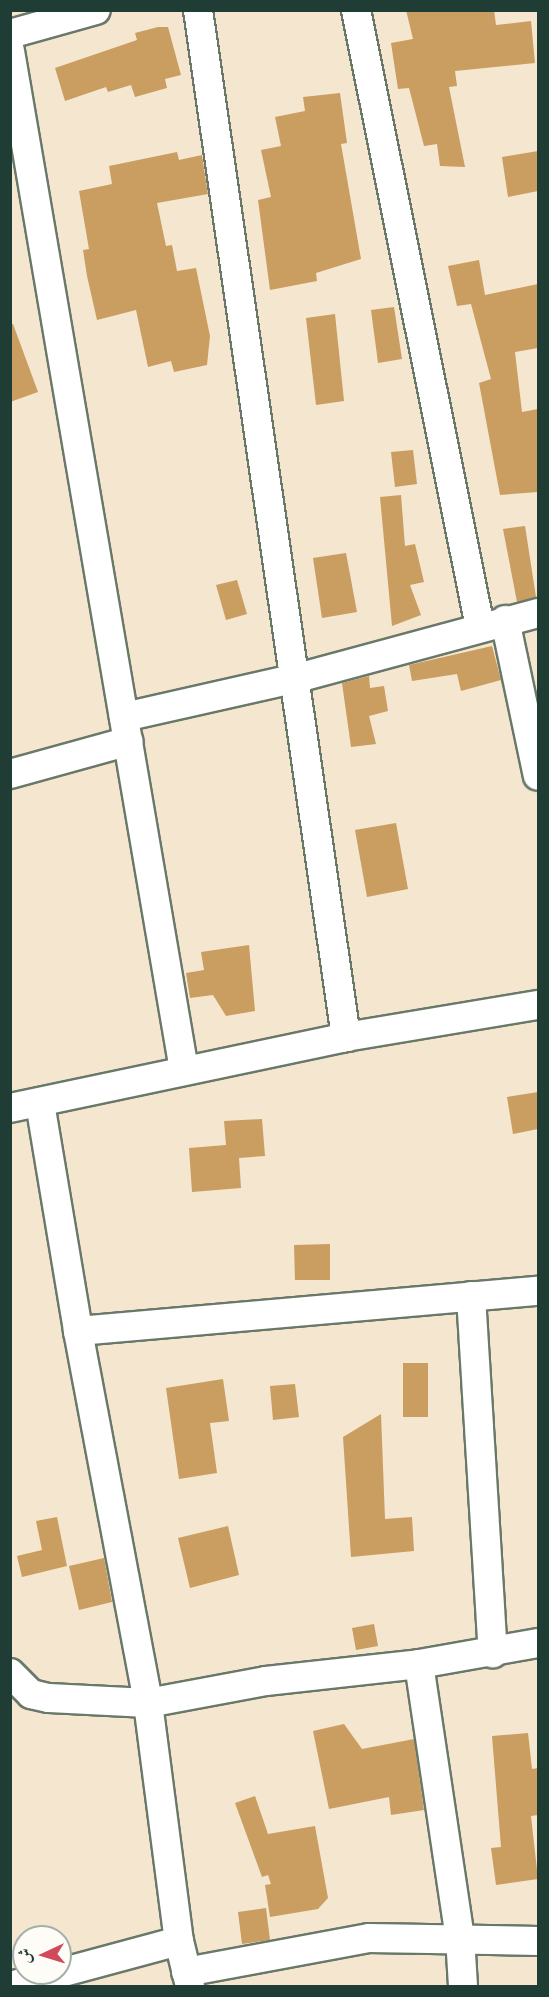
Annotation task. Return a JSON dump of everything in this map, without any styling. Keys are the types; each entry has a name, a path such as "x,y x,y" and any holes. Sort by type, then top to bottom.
{"street":[{"path":"10,34 96,10"},
{"path":"198,10 297,678 346,1036"},
{"path":"356,10 492,623 538,776"},
{"path":"10,51 184,1070"},
{"path":"10,774 127,729 297,678 492,623 538,613"},
{"path":"10,1108 346,1036 538,1005"},
{"path":"40,1102 78,1331 148,1703 179,1941 188,1979 369,1938 460,1937 538,1941"},
{"path":"78,1331 538,1291"},
{"path":"471,1296 493,1653"},
{"path":"10,1673 31,1694 49,1698 148,1703 266,1681 419,1664 493,1653 538,1643"},
{"path":"419,1664 460,1937 464,1986"},
{"path":"72,1970 179,1941"}],"building":[{"path":"406,10 494,10 496,25 531,21 535,63 455,71 457,86 449,87 465,167 440,166 437,144 424,146 409,88 398,89 391,43 413,39"},
{"path":"168,27 181,75 165,79 167,88 135,97 131,85 108,92 106,87 65,101 55,68 137,40 135,33"},
{"path":"340,93 347,143 341,144 361,259 316,273 317,281 270,290 258,200 271,197 261,150 281,146 275,117 305,111 303,97"},
{"path":"538,151 538,191 508,197 502,157"},
{"path":"177,152 179,160 202,155 208,194 157,203 166,246 172,245 177,271 196,268 210,336 207,365 174,372 171,361 148,367 136,310 97,320 83,250 89,249 79,191 112,184 109,166"},
{"path":"479,260 485,295 538,284 538,348 515,352 522,412 538,409 538,492 500,495 479,383 491,379 471,304 457,306 448,266"},
{"path":"394,307 402,359 378,363 371,310"},
{"path":"335,314 344,401 316,405 306,318"},
{"path":"13,324 38,392 10,402 10,325"},
{"path":"413,450 417,484 395,487 391,452"},
{"path":"401,495 405,546 415,544 424,582 410,585 421,615 392,626 380,497"},
{"path":"525,526 536,597 517,602 503,529"},
{"path":"346,553 357,612 322,618 313,558"},
{"path":"237,580 247,614 226,620 216,585"},
{"path":"492,646 501,680 461,691 457,674 412,681 409,665"},
{"path":"369,676 370,688 384,686 388,711 369,716 376,744 351,747 342,683"},
{"path":"396,823 408,889 367,897 355,830"},
{"path":"249,945 255,1011 226,1016 213,995 190,998 186,973 204,970 201,952"},
{"path":"538,1092 538,1129 513,1134 507,1097"},
{"path":"262,1119 265,1156 239,1158 241,1188 192,1192 189,1148 226,1145 224,1121"},
{"path":"330,1244 330,1280 295,1280 294,1245"},
{"path":"403,1363 428,1363 428,1417 403,1417"},
{"path":"223,1379 229,1421 210,1423 217,1473 179,1479 166,1388"},
{"path":"295,1384 299,1417 273,1420 270,1386"},
{"path":"381,1414 385,1519 412,1517 414,1551 351,1557 343,1437"},
{"path":"57,1517 67,1566 22,1577 17,1556 42,1550 36,1521"},
{"path":"228,1526 239,1575 190,1588 178,1538"},
{"path":"104,1558 112,1602 79,1610 69,1566"},
{"path":"374,1624 378,1646 356,1650 352,1628"},
{"path":"344,1724 362,1749 414,1739 424,1810 391,1815 389,1797 329,1809 313,1731"},
{"path":"528,1733 532,1769 538,1768 538,1815 531,1816 538,1879 496,1885 491,1848 501,1847 492,1736"},
{"path":"255,1796 268,1834 315,1826 328,1898 318,1909 270,1917 265,1885 271,1884 268,1875 262,1877 235,1803"},
{"path":"266,1908 270,1940 242,1944 238,1912"}]}
